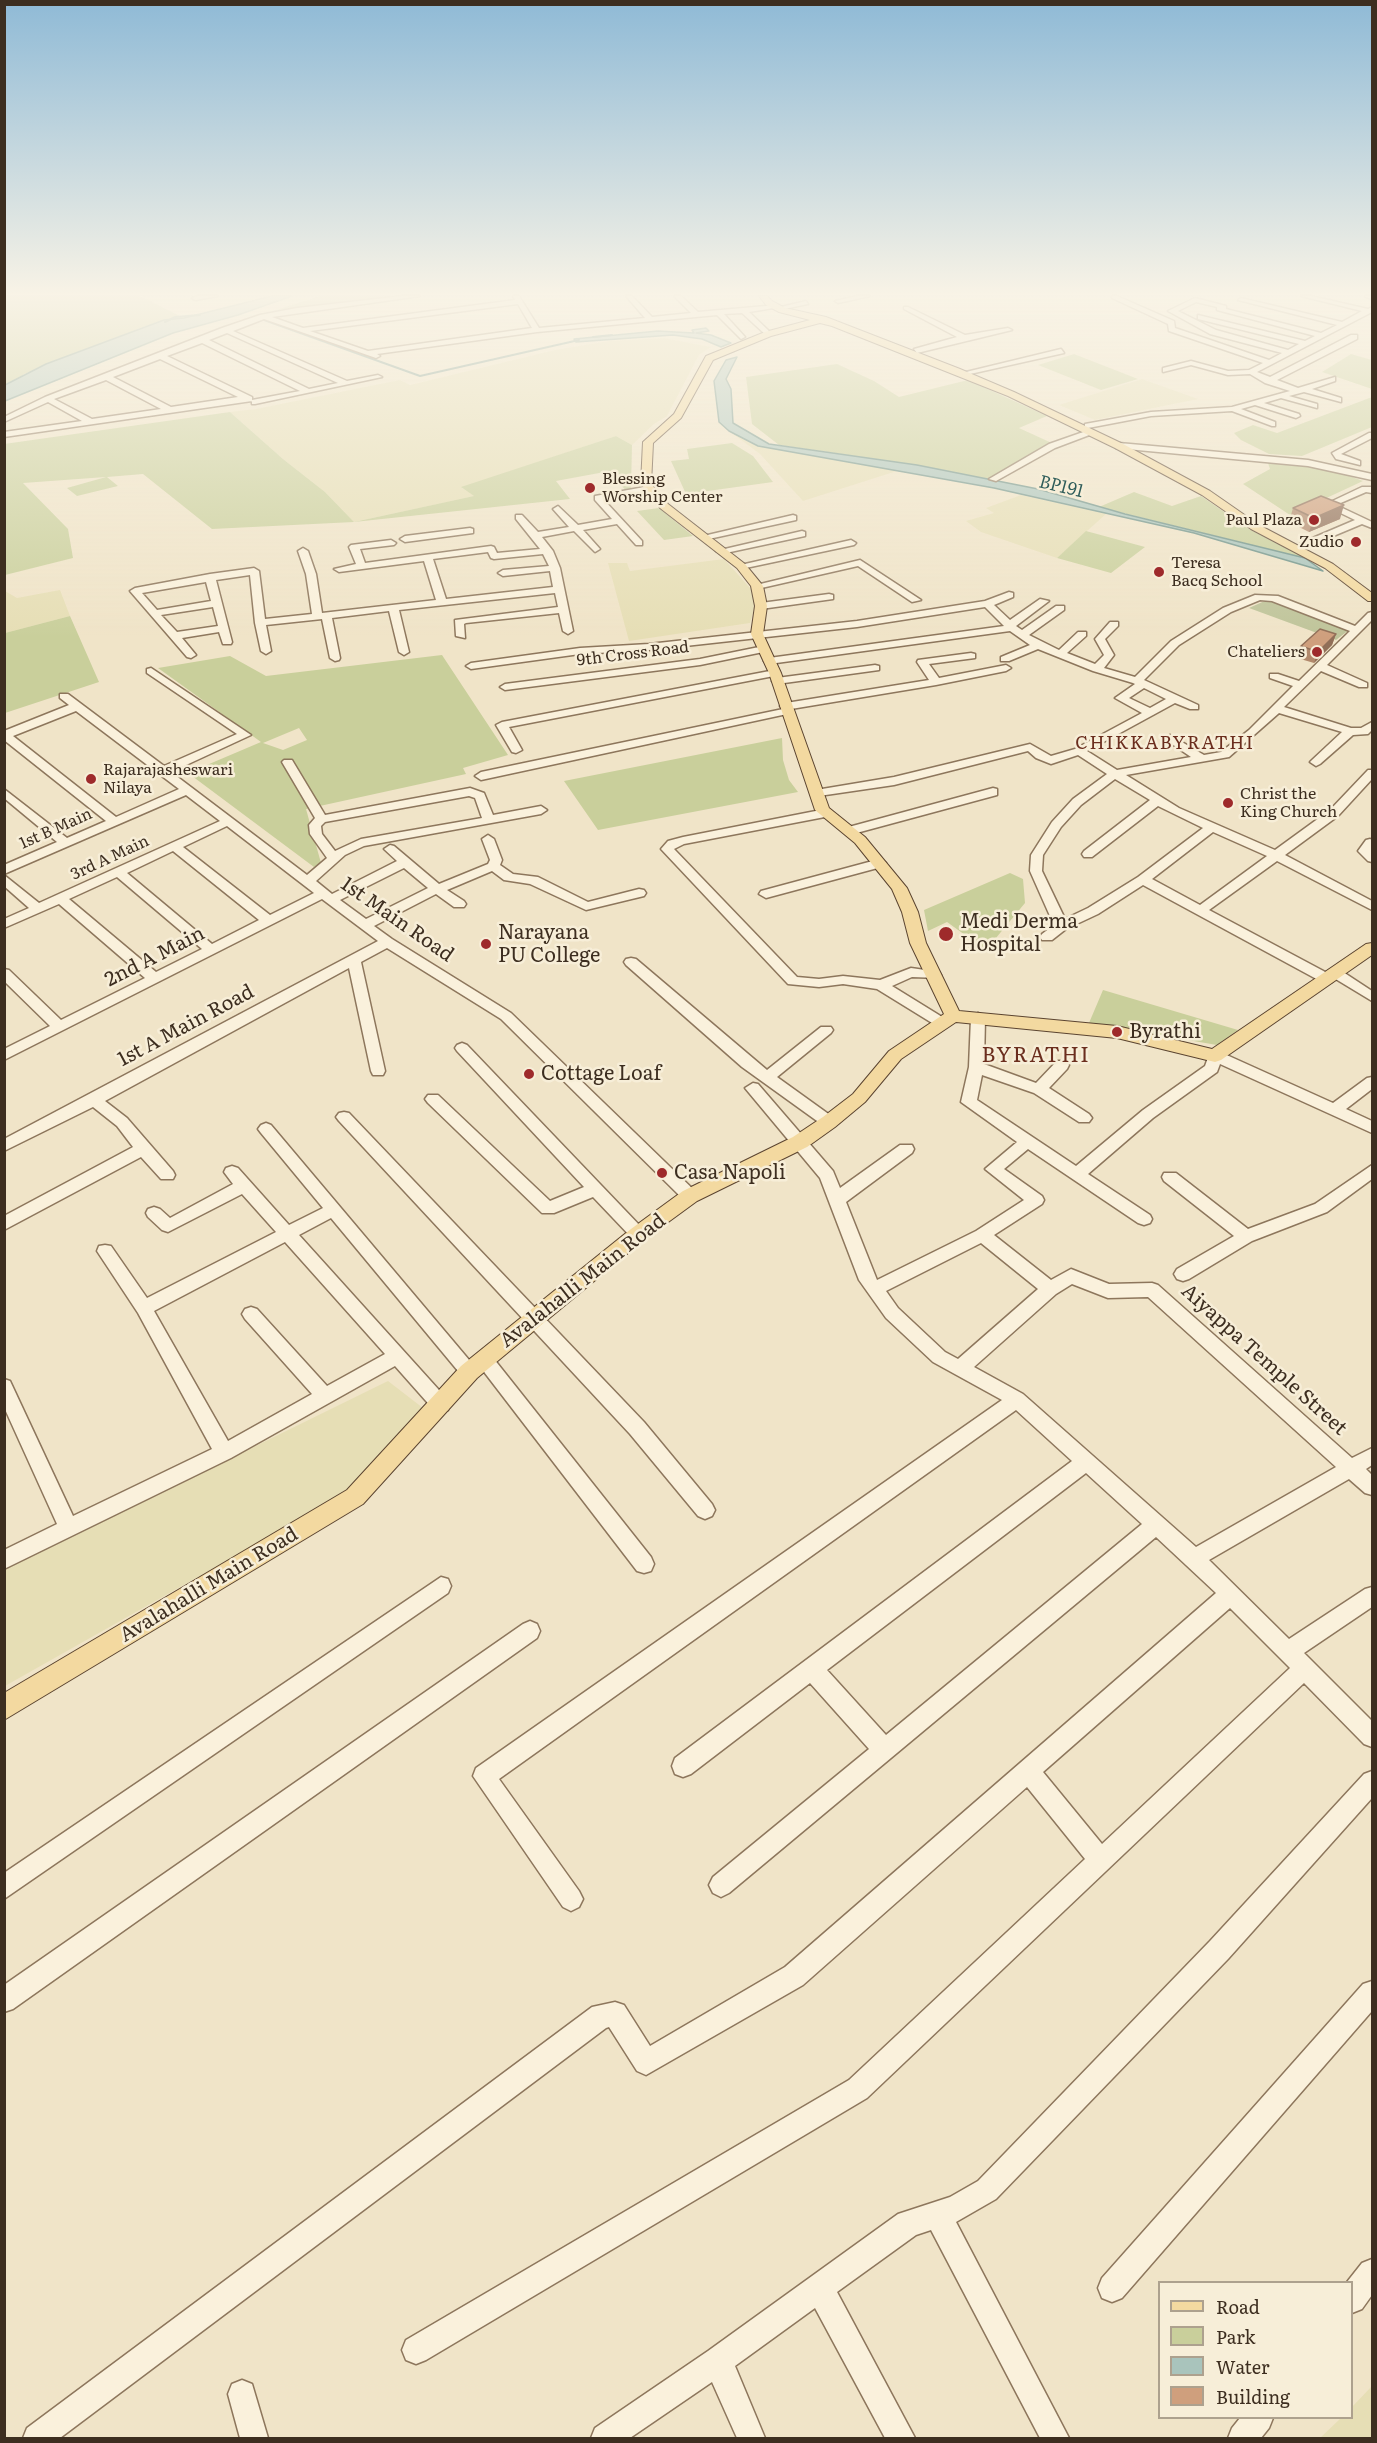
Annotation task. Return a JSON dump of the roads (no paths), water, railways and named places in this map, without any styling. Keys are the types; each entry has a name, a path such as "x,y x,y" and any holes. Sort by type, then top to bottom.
{"main road":[{"path":"691,410 687,417 658,443 656,485 650,489 664,506 741,566 757,586 760,606 757,634 771,666 822,810 860,840 899,888 910,912 918,943 934,975 948,1020 978,1018 1117,1032 1215,1056 1372,948"},
{"path":"1046,410 1089,429"},
{"path":"1049,410 1205,485 1257,520 1330,558 1365,582"},
{"path":"1125,447 1206,493 1255,527 1338,573 1372,597"},
{"name":"Avalahalli Main Road","path":"4,1708 355,1497 476,1366 638,1234 690,1196 800,1142 829,1122 859,1098 895,1054 948,1020"}],"street":[{"path":"4,420 25,410"},
{"path":"69,410 91,422"},
{"path":"4,435 170,410 181,416"},
{"path":"993,479 1052,446 1089,429 1151,414 1213,410"},
{"path":"1235,410 1272,424"},
{"path":"1278,410 1296,416"},
{"path":"1195,411 1218,419"},
{"path":"1372,435 1336,454 1372,467"},
{"path":"1125,447 1308,463 1372,477"},
{"path":"1360,473 1372,467"},
{"path":"639,543 598,498 650,489"},
{"path":"1372,490 1365,489 1329,505 1372,525"},
{"path":"558,509 595,549"},
{"path":"519,517 548,550 555,568 568,631"},
{"path":"704,537 793,518"},
{"path":"536,535 619,520"},
{"path":"1304,545 1361,521"},
{"path":"405,539 470,531"},
{"path":"721,551 802,534"},
{"path":"429,536 442,602"},
{"path":"362,566 352,545 391,543"},
{"path":"741,566 851,543"},
{"path":"339,569 491,549 495,556 548,550"},
{"path":"303,552 335,658"},
{"path":"757,586 860,564 916,600"},
{"path":"503,573 555,568"},
{"path":"192,655 135,591 254,571 266,651"},
{"path":"210,577 227,642"},
{"path":"260,623 560,589"},
{"path":"471,666 580,651 649,647 857,624 987,604 1009,595"},
{"path":"760,606 830,597"},
{"path":"1151,713 1121,698 1140,682 1175,643 1227,610 1259,597 1274,598 1356,630"},
{"path":"516,750 502,725 771,666 957,637 1011,626 1044,601"},
{"path":"155,614 216,603"},
{"path":"987,604 1022,635 1038,645 1097,669 1140,682 1194,707"},
{"path":"393,607 404,652"},
{"path":"1022,635 1060,608"},
{"path":"461,636 459,622 465,620 564,609"},
{"path":"1061,926 1036,871 1037,855 1056,825 1077,802 1114,774 1222,755 1253,732 1372,615"},
{"path":"1097,669 1109,655 1100,639 1114,624"},
{"path":"174,636 224,628"},
{"path":"1060,654 1082,633"},
{"path":"481,776 786,708 936,682 1006,664 1038,645"},
{"path":"936,682 922,662 971,656"},
{"name":"9th Cross Road","path":"505,687 700,662 771,666"},
{"path":"771,666 875,668"},
{"path":"1319,666 1363,685"},
{"path":"151,671 245,735 162,771"},
{"path":"1274,676 1300,685"},
{"name":"1st Main Road","path":"64,696 387,942 506,1016 690,1196"},
{"path":"816,794 894,781 1030,747 1040,756 1051,760 1079,751 1175,699"},
{"path":"5,735 78,706"},
{"path":"1275,708 1350,731 1364,732 1372,725"},
{"path":"1237,726 1253,732"},
{"path":"1316,762 1350,731"},
{"path":"5,735 114,821"},
{"path":"1170,738 1203,759"},
{"path":"1193,743 1222,755"},
{"path":"1079,751 1175,811 1275,855 1372,906"},
{"path":"288,762 321,819"},
{"path":"1200,911 1334,813 1372,772"},
{"name":"1st B Main","path":"4,870 187,790"},
{"path":"4,792 66,843"},
{"path":"333,858 316,834 315,825 321,819 470,792 480,796 489,820"},
{"path":"849,831 993,792"},
{"path":"1088,854 1159,799"},
{"path":"307,881 318,874 333,858 361,843 541,810"},
{"path":"826,813 683,841 672,844 667,849 793,981 804,984 843,980 880,985 948,1020"},
{"name":"3rd A Main","path":"4,924 228,821"},
{"path":"1047,937 1061,926 1093,911 1143,880 1210,828"},
{"path":"365,925 437,889 493,866 496,860 488,839"},
{"path":"1370,843 1364,852 1372,858"},
{"path":"174,846 269,921"},
{"path":"390,849 437,889 459,904"},
{"name":"2nd A Main","path":"4,1055 269,921 406,862"},
{"path":"766,894 880,864"},
{"path":"493,866 509,877 533,880 585,906 639,893"},
{"path":"117,872 211,950"},
{"path":"4,879 38,909"},
{"path":"1143,880 1372,997"},
{"path":"60,898 155,979"},
{"name":"1st A Main Road","path":"4,1146 387,942"},
{"path":"354,960 378,1071"},
{"path":"631,962 747,1063 829,1122"},
{"path":"880,985 911,972 934,975"},
{"path":"4,973 60,1027"},
{"path":"978,1018 976,1066 969,1102 1144,1219"},
{"path":"767,1078 826,1030"},
{"path":"462,1048 638,1234"},
{"path":"1076,1175 1148,1114 1212,1068 1215,1056 1372,1127"},
{"path":"1039,1089 1062,1065"},
{"path":"976,1066 1039,1089 1084,1118"},
{"path":"1334,1110 1372,1082"},
{"path":"753,1088 826,1175 868,1280 892,1313 939,1357 1017,1399 1194,1558 1372,1736"},
{"path":"433,1099 548,1209 595,1190"},
{"path":"94,1100 122,1122 167,1175"},
{"path":"344,1117 637,1428 705,1509"},
{"path":"266,1129 333,1210 476,1366 644,1564"},
{"path":"875,1289 982,1235 1036,1200 993,1169 1027,1142"},
{"path":"4,1224 143,1149"},
{"path":"836,1200 906,1149"},
{"path":"1183,1274 1246,1237 1321,1208 1372,1171"},
{"path":"1170,1177 1246,1237"},
{"path":"154,1213 168,1226 238,1178 396,1358 441,1405"},
{"path":"144,1308 333,1210"},
{"path":"960,1368 1050,1289 982,1235"},
{"path":"105,1251 144,1308 224,1452"},
{"name":"Aiyappa Temple Street","path":"1050,1289 1071,1276 1108,1291 1152,1290 1372,1487"},
{"path":"251,1314 325,1396"},
{"path":"4,1560 224,1452 396,1358"},
{"path":"4,1386 69,1528"},
{"path":"571,1899 484,1776 1017,1399"},
{"path":"1194,1558 1372,1456"},
{"path":"683,1766 1085,1462"},
{"path":"721,1885 1156,1525"},
{"path":"4,1887 441,1586"},
{"path":"37,2439 601,2016 615,2014 646,2062 794,1976 1230,1594"},
{"path":"1287,1652 1372,1596"},
{"path":"4,2000 530,1631"},
{"path":"812,1669 885,1750"},
{"path":"416,2350 858,2089 1305,1670"},
{"path":"1028,1771 1101,1862"},
{"path":"606,2438 718,2361 908,2224 956,2208 987,2190 1219,1950 1372,1782"},
{"path":"1112,2288 1372,1993"},
{"path":"937,2214 1055,2439"},
{"path":"1353,2299 1372,2273"},
{"path":"819,2287 901,2439"},
{"path":"718,2361 751,2439"},
{"path":"242,2394 254,2439"},
{"path":"1242,2439 1258,2419"}],"water":[{"path":"718,410 732,410 733,423 769,444 917,465 1038,489 1125,514 1305,558 1323,571 1194,533 994,488 758,446 729,431 719,422"}],"place":[{"name":"Blessing Worship Center","path":"590,488"},
{"name":"Paul Plaza","path":"1314,520"},
{"name":"Zudio","path":"1356,542"},
{"name":"Teresa Bacq School","path":"1159,572"},
{"name":"Chateliers","path":"1317,652"},
{"name":"Rajarajasheswari Nilaya","path":"91,779"},
{"name":"Christ the King Church","path":"1228,803"},
{"name":"Medi Derma Hospital","path":"946,934"},
{"name":"Narayana PU College","path":"486,944"},
{"name":"Byrathi","path":"1117,1032"},
{"name":"Cottage Loaf","path":"529,1074"},
{"name":"Casa Napoli","path":"662,1173"}],"district":[{"name":"CHIKKABYRATHI","path":"1165,744"},
{"name":"BYRATHI","path":"1036,1056"}],"water label":[{"name":"BP191","path":"1061,487"}]}
